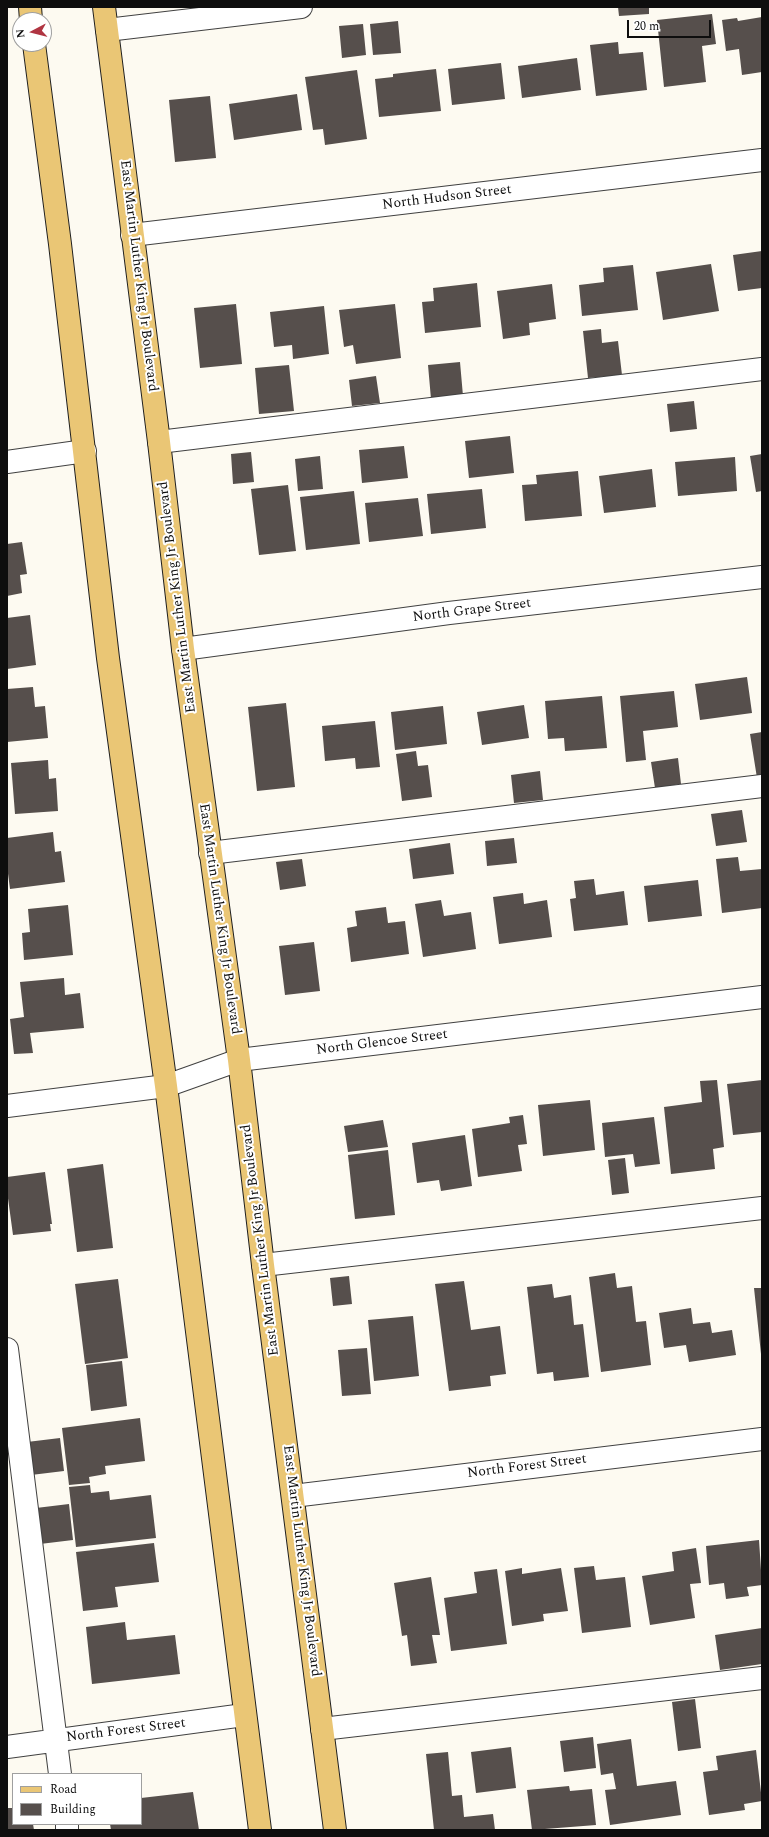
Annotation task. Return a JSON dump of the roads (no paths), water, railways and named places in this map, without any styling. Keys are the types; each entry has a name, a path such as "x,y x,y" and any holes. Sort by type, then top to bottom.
{"main road":[{"name":"East Martin Luther King Jr Boulevard","path":"104,7 159,442 183,649 239,1060 263,1265 335,1830"},
{"path":"35,52 85,451 108,658 166,1086 244,1716 260,1830"}],"street":[{"path":"107,30 301,7"},
{"name":"North Hudson Street","path":"132,235 762,160"},
{"path":"159,442 762,369"},
{"path":"7,462 85,451"},
{"name":"North Grape Street","path":"183,649 449,613 762,577"},
{"path":"210,853 762,786"},
{"name":"North Glencoe Street","path":"7,1106 166,1086 239,1060 762,997"},
{"path":"263,1265 762,1208"},
{"path":"7,1349 60,1773"},
{"name":"North Forest Street","path":"293,1496 762,1439"},
{"path":"322,1729 762,1678"},
{"name":"North Forest Street","path":"7,1746 244,1716"}]}
